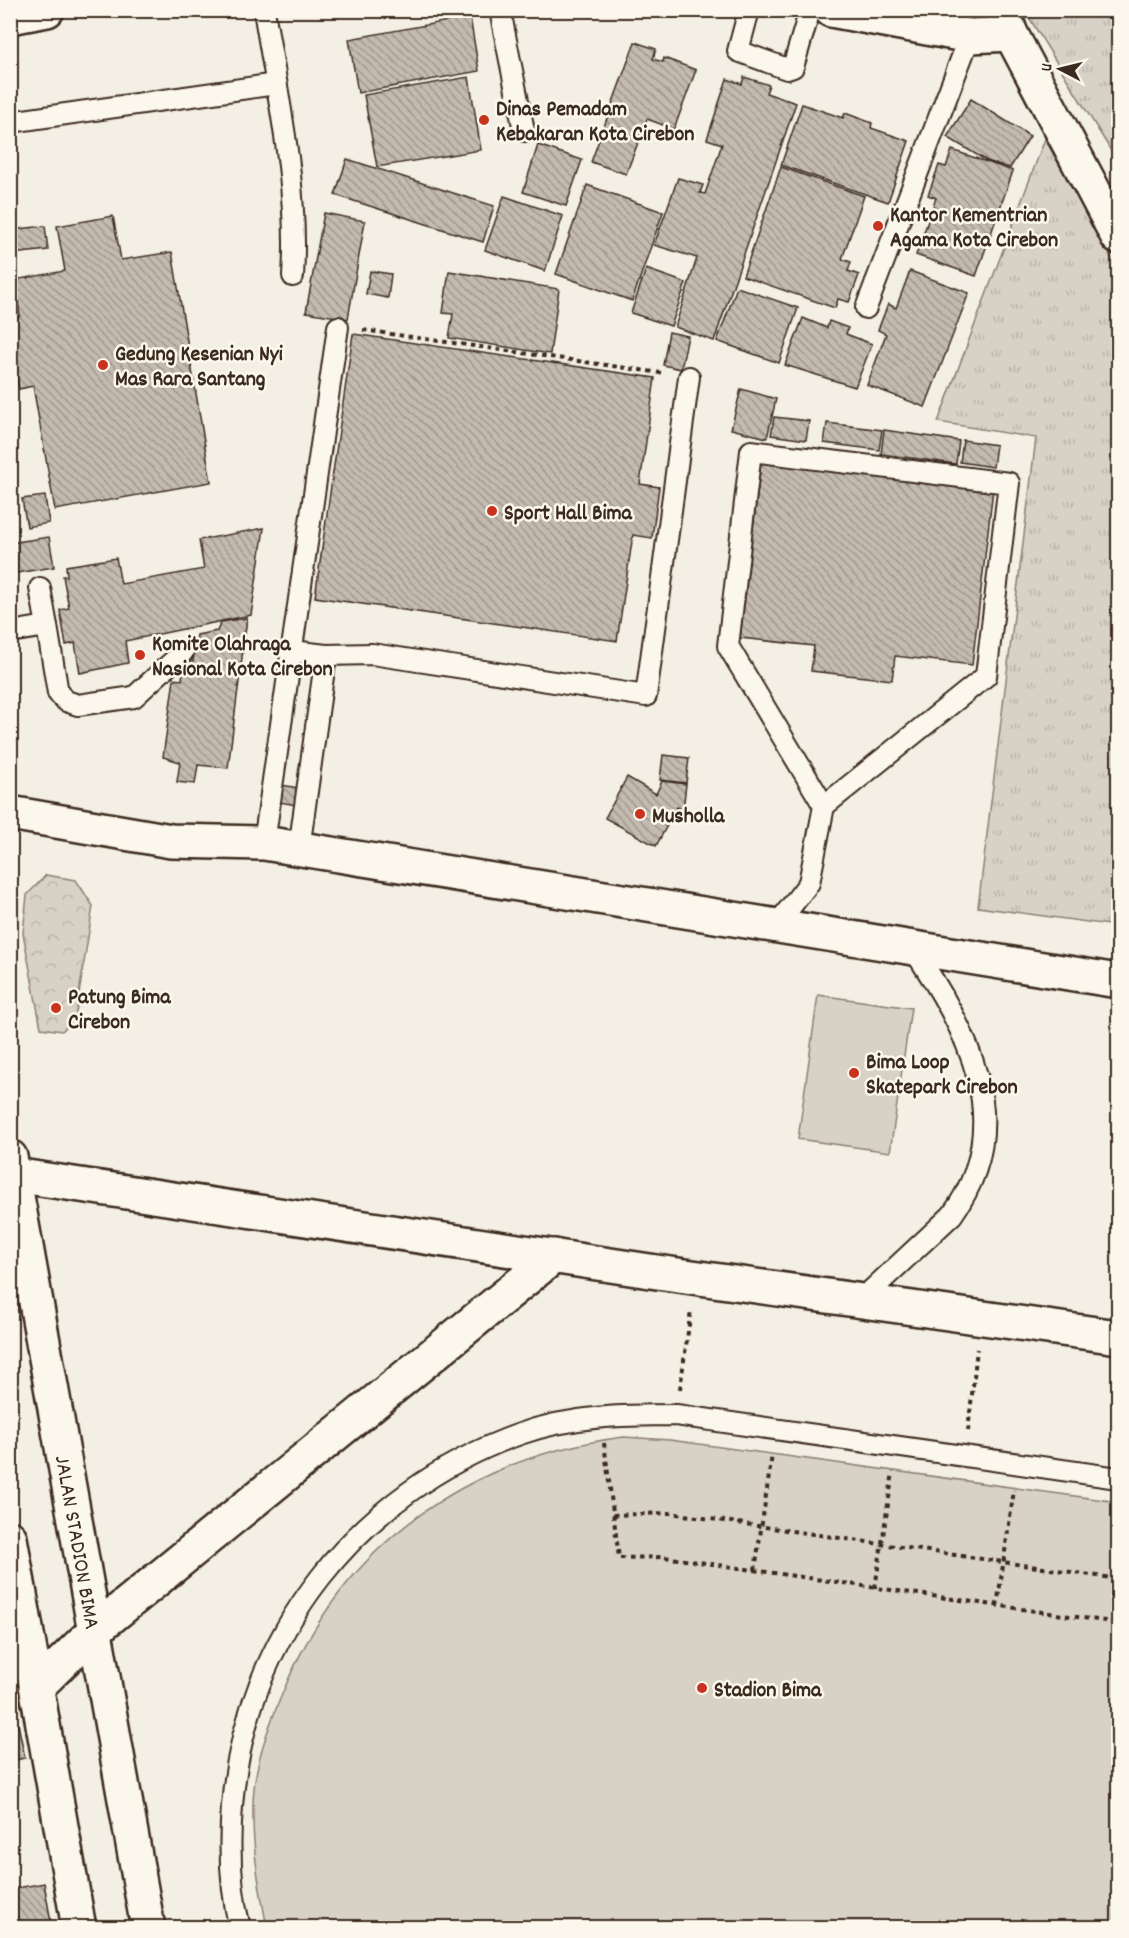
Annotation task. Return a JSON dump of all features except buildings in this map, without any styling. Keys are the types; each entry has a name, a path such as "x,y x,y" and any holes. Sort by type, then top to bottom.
{"street":[{"path":"10,16 47,10"},
{"path":"831,10 970,36 1006,22 1119,237"},
{"path":"10,813 171,841 264,843 1119,981"},
{"path":"12,1169 554,1256 1119,1337"},
{"name":"JALAN STADION BIMA","path":"12,1169 148,1928"},
{"path":"37,1687 95,1630 554,1256"},
{"path":"10,1538 17,1617 37,1687 79,1928"}],"lane":[{"path":"264,10 276,84 295,244 293,276"},
{"path":"500,10 524,131"},
{"path":"748,10 738,51 787,69 793,67 810,10"},
{"path":"866,308 970,36"},
{"path":"10,122 276,84"},
{"path":"264,843 338,327"},
{"path":"292,651 326,656 372,654 646,696 689,377"},
{"path":"776,926 809,883 824,806 986,676 1009,483 751,451 728,646 824,806"},
{"path":"40,588 58,693 66,701 78,705 134,698 183,652"},
{"path":"10,632 47,626"},
{"path":"298,849 326,656"},
{"path":"861,1300 952,1215 963,1201 980,1154 983,1119 981,1084 959,1025 945,997 912,947"},
{"path":"240,1928 232,1873 231,1826 234,1779 243,1732 257,1687 276,1644 300,1603 328,1564 360,1530 396,1499 435,1472 521,1433 567,1421 631,1415 676,1415 1119,1478"}],"path":[{"path":"338,327 689,377"},
{"path":"676,1415 695,1277"},
{"path":"965,1456 980,1317"},
{"path":"603,1435 619,1558 664,1557 1119,1623"},
{"path":"755,1570 772,1449"},
{"path":"875,1588 894,1466"},
{"path":"997,1606 1016,1483"},
{"path":"613,1515 670,1513 1119,1579"}],"green space":[{"path":"1025,11 1118,11 1118,162"},
{"path":"1045,139 1118,270 1118,911 1116,926 978,907 1036,438 938,422"},
{"path":"46,875 76,880 93,906 75,1019 62,1031 41,1028 23,933 27,895"},
{"name":"Bima Loop Skatepark Cirebon","path":"818,995 911,1008 890,1152 798,1139"},
{"name":"Stadion Bima","path":"624,1437 670,1440 1118,1502 1118,1927 267,1927 255,1852 253,1821 254,1792 259,1762 267,1733 283,1692 308,1640 340,1593 376,1552 417,1517 463,1488 513,1465 567,1448"}],"place":[{"name":"Dinas Pemadam Kebakaran Kota Cirebon","path":"484,120"},
{"name":"Kantor Kementrian Agama Kota Cirebon","path":"878,226"},
{"name":"Gedung Kesenian Nyi Mas Rara Santang","path":"103,365"},
{"name":"Sport Hall Bima","path":"492,511"},
{"name":"Komite Olahraga Nasional Kota Cirebon","path":"140,655"},
{"name":"Musholla","path":"640,814"},
{"name":"Patung Bima Cirebon","path":"56,1008"},
{"name":"Bima Loop Skatepark Cirebon","path":"854,1073"},
{"name":"Stadion Bima","path":"702,1688"}]}
